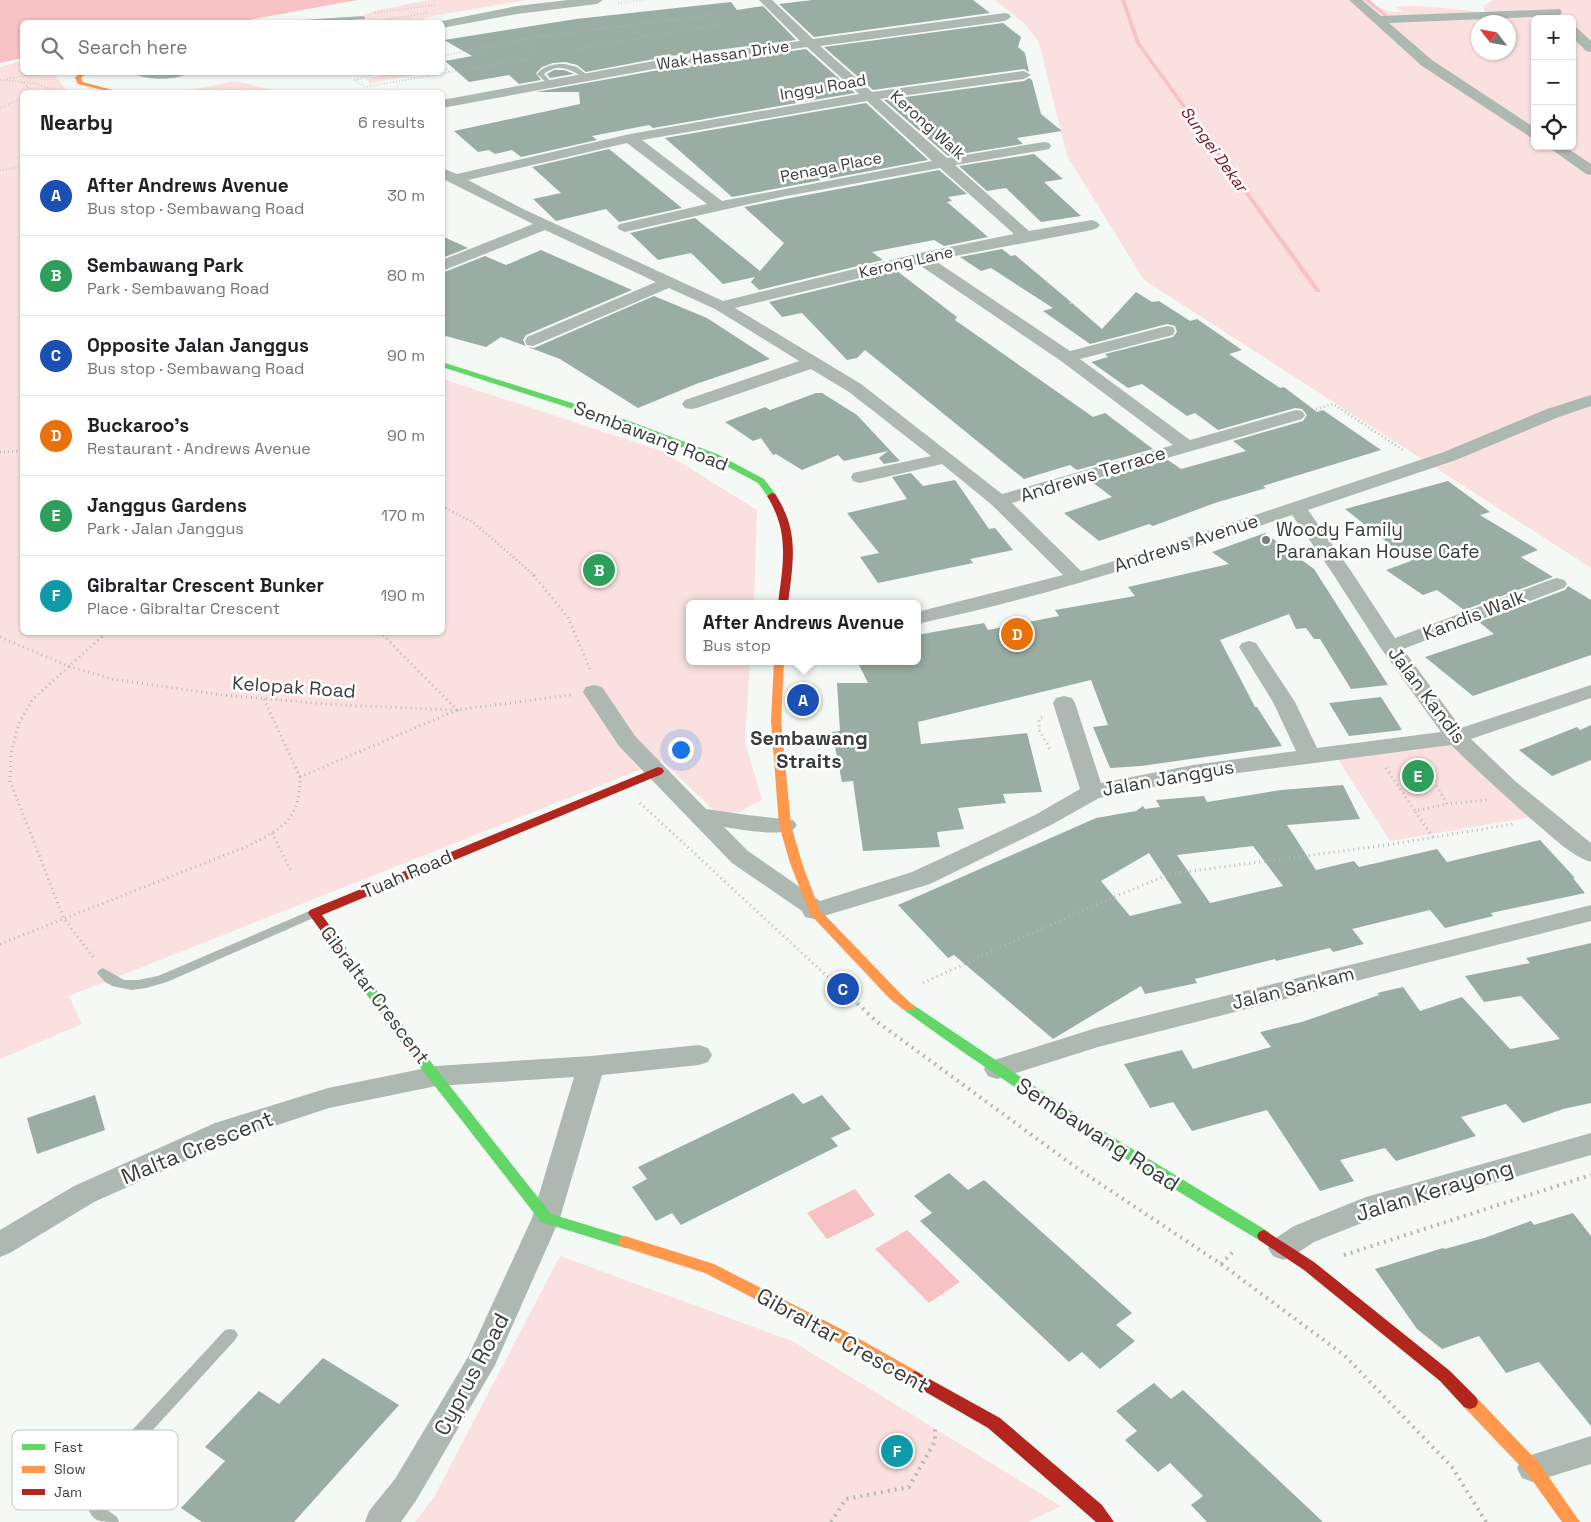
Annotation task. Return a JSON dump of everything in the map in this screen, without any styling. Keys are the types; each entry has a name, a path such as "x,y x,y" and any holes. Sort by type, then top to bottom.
{"street":[{"path":"445,23 516,10 598,0"},
{"name":"Kerong Walk","path":"765,0 809,43 1024,235"},
{"path":"1355,0 1427,63 1531,131"},
{"path":"1548,0 1558,15"},
{"name":"Wak Hassan Drive","path":"445,103 694,58 1005,17"},
{"path":"1378,20 1531,17"},
{"path":"1576,34 1591,48"},
{"path":"82,75 78,78 80,83 85,85 163,75"},
{"name":"Inggu Road","path":"448,175 630,138 870,97 1024,75"},
{"path":"630,138 719,206"},
{"name":"Penaga Place","path":"625,227 719,206 1044,146"},
{"path":"1560,150 1591,171"},
{"path":"448,175 612,257 721,306 855,388 1000,501 1077,578"},
{"path":"445,265 547,224"},
{"name":"Kerong Lane","path":"721,306 1024,235 1092,225"},
{"name":"Andrews Terrace","path":"920,258 1067,357 1186,446"},
{"path":"533,341 670,282"},
{"path":"1067,357 1167,331"},
{"path":"691,404 812,363"},
{"name":"Sembawang Road","path":"445,365 626,423 714,456 761,481 782,510 790,539 783,600"},
{"name":"Andrews Avenue","path":"921,617 1077,578 1151,556 1450,456 1553,413 1591,400"},
{"name":"Andrews Terrace","path":"1000,501 1296,415"},
{"path":"860,477 946,458"},
{"name":"Jalan Kandis","path":"1296,507 1390,647 1456,738 1507,786 1567,837 1591,854"},
{"name":"Kandis Walk","path":"1390,647 1558,584"},
{"path":"1249,647 1284,702 1310,757"},
{"name":"Sembawang Road","path":"779,665 776,721 786,825 796,863 812,908 895,996 934,1025 997,1069 1157,1173 1283,1248 1309,1266 1444,1376 1533,1468 1572,1522"},
{"name":"Jalan Janggus","path":"812,908 921,878 1044,820 1092,792 1193,772 1456,738 1591,691"},
{"path":"594,692 627,742 658,771 740,857 812,908"},
{"path":"1065,704 1092,792"},
{"name":"Tuah Road","path":"314,913 658,771"},
{"path":"699,814 747,823 786,825"},
{"name":"Gibraltar Crescent","path":"314,913 406,1041 436,1076 546,1218 709,1268 842,1337 994,1423 1096,1510 1106,1522"},
{"name":"Jalan Sankam","path":"997,1069 1096,1038 1591,913"},
{"name":"Gibraltar Crescent","path":"436,1076 591,1066 699,1055"},
{"path":"546,1218 591,1066"},
{"name":"Malta Crescent","path":"0,1245 84,1194 225,1131 328,1098 436,1076"},
{"name":"Jalan Kerayong","path":"1283,1248 1304,1234 1376,1205 1591,1144"},
{"name":"Cyprus Road","path":"381,1522 406,1489 480,1365 546,1218"},
{"path":"1533,1468 1591,1450"}],"lane":[{"path":"333,20 363,18"},
{"name":"Tuah Road","path":"103,973 109,980 122,986 137,986 154,981 314,913"},
{"path":"143,1430 230,1335"},
{"path":"98,1510 100,1514 112,1522"}],"path":[{"path":"363,18 375,13 437,4"},
{"path":"394,20 430,12"},
{"path":"445,55 491,44 581,29 627,24 712,15 720,26 644,37 569,51"},
{"path":"363,18 371,20"},
{"path":"627,24 644,37"},
{"path":"445,73 541,56"},
{"path":"445,68 450,72"},
{"path":"4,80 30,75"},
{"path":"372,75 354,80 365,87 433,75"},
{"path":"0,80 34,83 50,90 58,88"},
{"path":"21,82 28,87 27,90"},
{"path":"0,108 20,99"},
{"path":"0,170 20,167"},
{"path":"1296,415 1333,404 1408,453"},
{"path":"0,452 20,451"},
{"path":"445,508 474,523 537,578 568,617 590,664 594,692"},
{"path":"96,961 64,919 10,781 11,753 19,723 34,699 104,635"},
{"path":"300,777 457,710 383,635"},
{"name":"Kelopak Road","path":"0,636 68,666 112,679 222,695 264,699 338,705 457,710 594,692"},
{"path":"0,944 248,846 272,833 285,822 297,807 300,777 264,699"},
{"path":"1053,755 1039,730 1039,719 1065,704"},
{"path":"1420,758 1447,804"},
{"path":"1384,762 1433,837"},
{"path":"622,786 876,1021 1081,1171 1221,1264 1344,1354 1452,1467 1486,1522"},
{"path":"1415,811 1447,804 1492,799"},
{"path":"895,996 1078,912 1170,874 1433,837 1514,823"},
{"path":"272,833 292,873"},
{"path":"916,978 932,989"},
{"path":"1309,1266 1591,1175"},
{"path":"832,1522 846,1499 910,1487 935,1441 936,1407 925,1384"}],"shaded area":[{"path":"0,0 357,0 249,20 20,20 20,58 0,63"},
{"path":"428,0 526,0 414,20 360,20 357,18 374,11"},
{"path":"995,0 1371,0 1381,8 1394,12 1403,11 1396,8 1411,6 1485,12 1483,6 1493,0 1591,0 1591,568 1144,280 1067,156 1039,42 1024,23"},
{"path":"20,62 20,75 55,75 66,90 20,90 20,635 445,635 445,380 662,451 757,510 754,600 686,600 686,665 750,665 745,741 762,800 739,812 718,814 662,761 69,996 82,1024 0,1059 0,67"},
{"path":"382,75 416,75 370,83 366,79"},
{"path":"235,81 273,90 189,90"},
{"path":"1455,740 1505,795 1538,816 1390,841 1336,756 1365,752 1415,751"},
{"path":"855,1189 875,1215 827,1239 807,1213"},
{"path":"907,1230 960,1282 929,1303 875,1249"},
{"path":"560,1256 792,1341 1061,1506 1028,1522 415,1522 434,1497"}],"building":[{"path":"812,0 973,0 990,13 814,37 779,4"},
{"path":"731,2 737,10 763,6 796,40 670,56 586,72 577,65 565,62 553,63 542,67 536,73 541,80 519,84 509,75 469,82 445,61 472,56 445,40 576,19"},
{"path":"1003,23 1021,37 1018,47 1025,53 1029,72 1024,69 873,90 824,47"},
{"path":"806,49 855,93 653,128 649,125 592,136 597,140 521,157 512,150 495,154 489,150 478,152 454,131 580,104 579,92 536,92 670,68"},
{"path":"554,70 564,70 574,74 550,78 547,74"},
{"path":"1029,78 1032,80 1041,114 1062,131 1017,138 1023,144 948,156 884,100 1024,81"},
{"path":"866,103 928,160 732,197 665,138"},
{"path":"609,149 682,208 619,222 606,209 556,221 533,199 561,193 532,167"},
{"path":"1034,154 1063,179 1044,182 1081,216 1041,222 1006,188 987,191 959,166"},
{"path":"939,170 967,194 948,197 952,201 947,202 988,237 944,246 934,240 872,252 883,260 759,290 751,282 755,277 723,284 691,253 658,260 630,233 695,218 760,271 784,243 744,207"},
{"path":"445,237 468,248 445,257"},
{"path":"1002,249 1011,256 1015,255 1071,302 1069,304 1072,303 1102,329 1136,292 1152,302 1159,301 1190,321 1197,319 1242,350 1229,354 1280,388 1284,387 1317,412 1323,410 1381,450 1263,486 1266,488 1215,503 1153,526 1149,524 1099,541 1064,513 1112,497 1092,482 1168,460 1181,469 1246,451 1233,441 1303,421 1307,415 1302,409 1295,408 1218,430 1195,413 1187,416 1142,384 1128,388 1091,362 1108,357 1105,354 1173,337 1177,332 1175,326 1167,324 1090,344 1043,311 1053,308 991,268 981,271 960,257"},
{"path":"541,250 632,290 526,335 523,340 526,346 501,337 486,347 445,336 445,272 485,256 506,265"},
{"path":"897,271 957,317 955,320 1093,417 1105,413 1153,449 1077,470 1070,465 1024,479 865,350 857,358 847,360 802,313 782,317 769,302"},
{"path":"654,296 707,318 770,359 696,384 638,408 560,359 528,347 534,348"},
{"path":"816,393 822,393 857,415 900,461 884,464 879,458 888,451 844,461 838,455 802,470 776,454 773,455 761,438 753,441 725,422 765,407 770,410"},
{"path":"911,473 923,486 955,480 989,529 995,528 1013,550 970,559 973,563 878,583 860,557 879,553 847,513 907,499 892,477"},
{"path":"1448,481 1490,512 1480,515 1538,550 1521,557 1553,577 1464,610 1437,590 1423,595 1386,570 1411,561 1345,509"},
{"path":"1265,533 1314,569 1388,685 1351,689 1320,639 1314,639 1306,628 1296,629 1289,614 1220,640 1255,707 1257,707 1282,746 1141,766 1110,768 1093,727 1108,725 1091,680 918,722 921,744 1027,733 1042,792 1003,794 1006,803 958,808 964,829 937,832 940,847 863,851 853,781 842,782 832,732 840,731 837,683 868,683 859,665 921,665 921,634 984,623 988,630 1059,616 1055,610 1135,596 1128,587 1229,564 1212,552"},
{"path":"1568,586 1591,600 1591,655 1473,696 1425,657 1494,634 1479,622 1565,590"},
{"path":"1381,697 1402,730 1349,736 1329,703"},
{"path":"1591,725 1591,760 1552,776 1519,750 1577,727 1580,730"},
{"path":"1343,785 1360,819 1287,825 1316,870 1354,861 1359,867 1437,849 1447,862 1540,840 1575,878 1573,878 1585,893 1491,913 1493,916 1445,928 1430,910 1352,929 1364,944 1333,952 1330,948 1276,961 1275,959 1195,979 1197,983 1145,994 1141,986 1053,1039 954,955 948,958 898,905 1096,818 1136,811 1143,806 1145,809 1160,807 1156,800 1204,796 1207,802 1281,790","holes":["1253,846 1283,886 1210,903 1177,855","1149,853 1182,903 1130,916 1101,881"]},
{"path":"1591,943 1591,1103 1563,1109 1523,1123 1506,1104 1461,1117 1476,1136 1396,1161 1385,1148 1340,1160 1354,1181 1320,1191 1267,1110 1192,1131 1173,1102 1150,1108 1124,1064 1182,1050 1193,1069 1271,1047 1260,1032 1302,1022 1379,995 1377,993 1403,987 1420,1011 1462,997 1510,1049 1560,1039 1521,996 1484,1002 1465,976 1530,963 1526,958"},
{"path":"793,1093 803,1104 822,1095 851,1129 831,1138 838,1146 681,1225 672,1213 656,1221 632,1187 647,1179 638,1167"},
{"path":"95,1095 105,1130 37,1154 27,1118"},
{"path":"949,1173 968,1190 984,1180 1132,1313 1116,1325 1135,1341 1100,1369 1082,1352 1069,1362 920,1221 932,1213 914,1196"},
{"path":"1573,1213 1591,1236 1591,1426 1539,1362 1506,1373 1479,1336 1442,1349 1417,1329 1375,1269 1443,1248 1484,1238 1531,1221 1534,1225"},
{"path":"323,1358 399,1405 294,1522 202,1522 181,1508 225,1461 205,1447 259,1391 279,1404"},
{"path":"1154,1383 1171,1399 1183,1390 1323,1522 1207,1522 1191,1505 1203,1496 1170,1463 1158,1472 1125,1440 1137,1431 1116,1411"}],"waterway":[{"name":"Sungei Dekar","path":"1123,0 1138,43 1318,291"},
{"path":"1366,0 1386,15"}],"traffic: fast":[{"path":"445,365 626,423 714,456 761,481 772,496"},
{"path":"346,957 407,1041 546,1218 625,1242"},
{"path":"909,1007 1039,1097 1128,1154 1264,1236"}],"traffic: slow":[{"path":"82,75 78,78 80,83 109,90"},
{"path":"779,665 776,721 785,825 796,863 814,911 895,996 909,1007"},
{"path":"625,1242 709,1268 842,1337 915,1378"},
{"path":"1470,1402 1533,1468 1572,1522"}],"traffic: jam":[{"path":"772,496 780,509 788,535 789,548 783,600"},
{"path":"346,957 314,913 658,771"},
{"path":"1264,1236 1309,1266 1445,1376 1470,1402"},
{"path":"915,1378 994,1423 1096,1510 1106,1522"}],"place":[{"name":"Woody Family Paranakan House Cafe","path":"1266,540"},
{"name":"Sembawang Park","path":"599,570"},
{"name":"Buckaroo's","path":"1017,634"},
{"name":"After Andrews Avenue","path":"803,700"},
{"name":"Janggus Gardens","path":"1418,776"},
{"name":"Opposite Jalan Janggus","path":"843,989"},
{"name":"Gibraltar Crescent Bunker","path":"897,1451"}],"district":[{"name":"Sembawang Straits","path":"809,750"}]}
